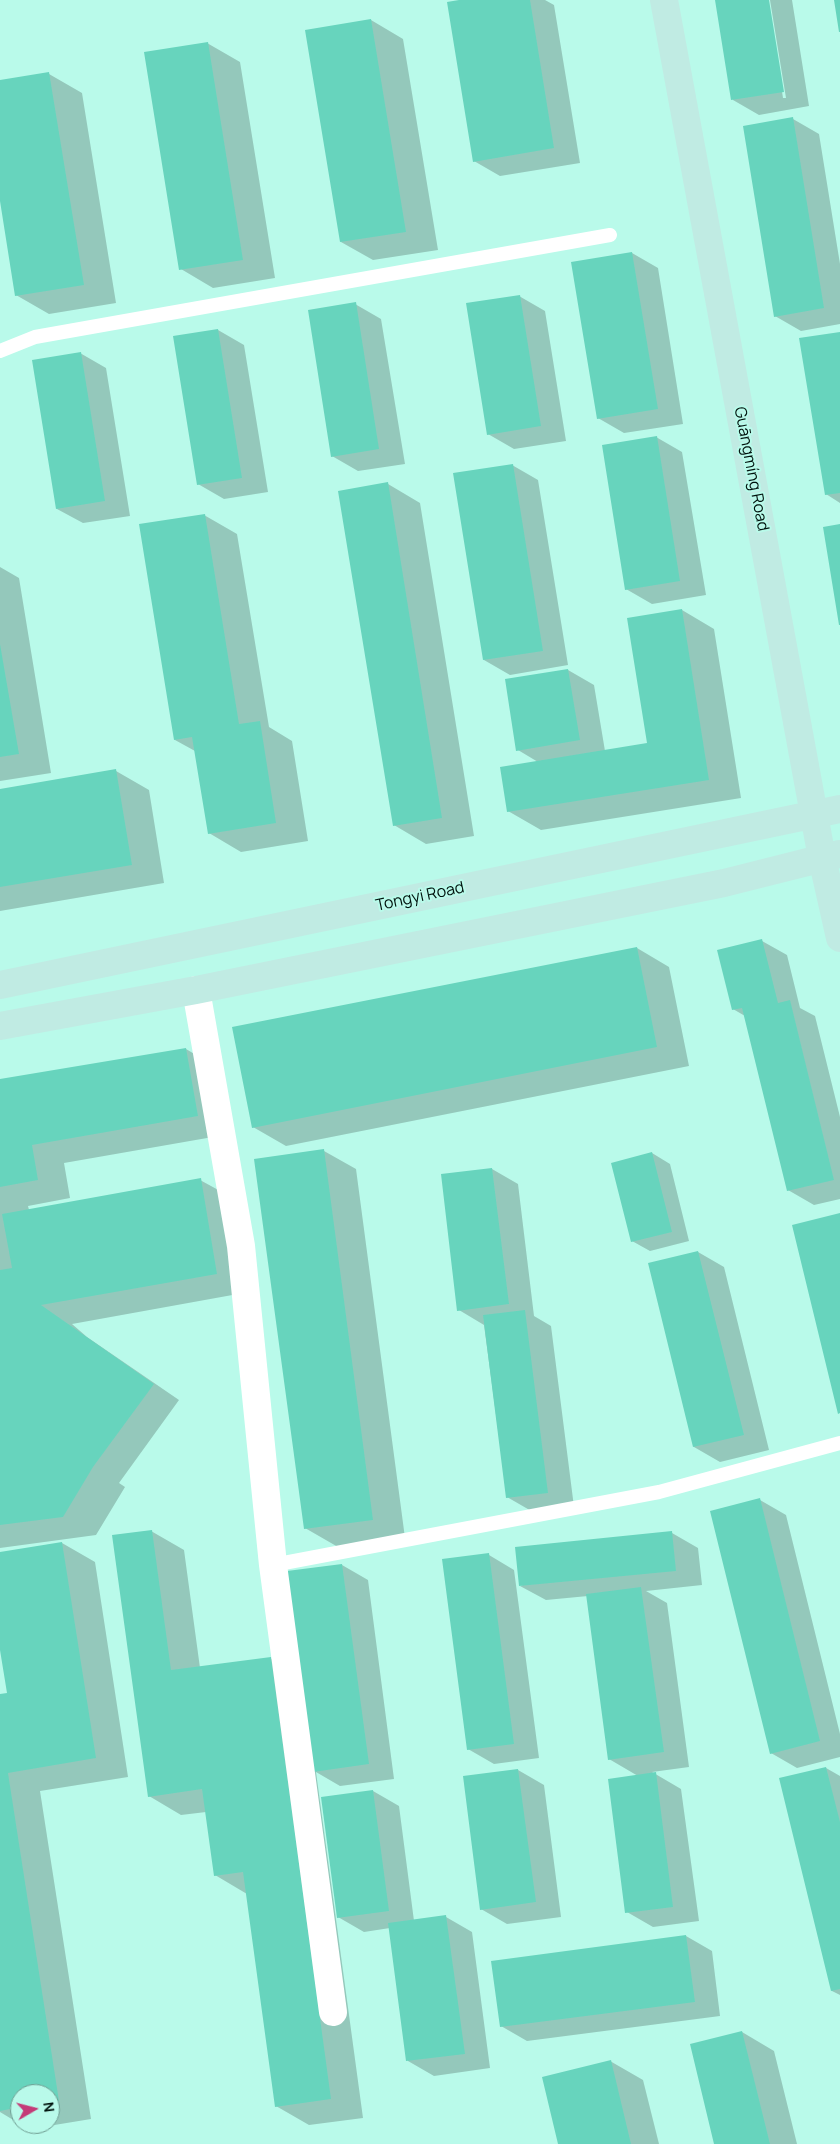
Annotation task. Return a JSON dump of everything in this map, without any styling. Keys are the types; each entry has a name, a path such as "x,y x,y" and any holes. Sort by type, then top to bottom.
{"main road":[{"name":"Guāngmíng Road","path":"664,0 828,812 840,938"},
{"name":"Tongyi Road","path":"0,985 828,812"},
{"path":"0,1026 196,990 724,883 831,856"}],"street":[{"path":"196,990 241,1246 273,1565 333,2012"}],"lane":[{"path":"0,351 35,337 610,235"},
{"path":"273,1565 659,1492 840,1443"}],"building":[{"path":"459,0 530,0 554,148 473,162 447,2"},
{"path":"715,0 769,0 784,92 731,100"},
{"path":"834,0 840,0 840,32 839,32"},
{"path":"371,19 406,232 340,242 305,30"},
{"path":"208,42 243,260 179,270 144,52"},
{"path":"49,72 84,285 15,296 0,201 0,80"},
{"path":"793,117 824,308 774,317 743,126"},
{"path":"632,252 658,409 597,419 571,262"},
{"path":"520,295 541,426 487,435 466,303"},
{"path":"356,302 379,449 331,457 308,310"},
{"path":"218,329 242,478 197,485 173,336"},
{"path":"840,332 840,493 825,495 799,338"},
{"path":"81,352 105,501 56,509 32,360"},
{"path":"657,436 680,581 625,590 602,445"},
{"path":"513,464 543,651 483,660 453,473"},
{"path":"388,482 442,818 393,826 338,491"},
{"path":"205,514 239,724 260,721 276,823 208,834 192,737 174,740 139,524"},
{"path":"840,524 840,625 839,625 823,527"},
{"path":"682,609 709,780 507,812 500,767 647,743 627,618"},
{"path":"0,644 19,754 0,757"},
{"path":"568,669 580,740 516,751 505,679"},
{"path":"116,769 132,865 0,887 0,789"},
{"path":"762,939 778,1003 790,1000 834,1180 787,1191 742,1008 732,1010 717,950"},
{"path":"637,947 657,1047 252,1128 232,1027"},
{"path":"186,1048 198,1116 32,1145 38,1180 0,1187 0,1079"},
{"path":"324,1149 373,1520 304,1529 254,1159"},
{"path":"652,1152 672,1232 631,1242 611,1163"},
{"path":"492,1168 509,1304 457,1311 441,1174"},
{"path":"201,1178 217,1274 41,1305 154,1384 93,1467 63,1517 0,1525 0,1270 12,1268 2,1214"},
{"path":"840,1213 840,1413 838,1414 792,1225"},
{"path":"698,1251 744,1435 693,1447 648,1263"},
{"path":"525,1310 548,1493 506,1498 483,1315"},
{"path":"760,1498 820,1741 770,1754 710,1511"},
{"path":"152,1530 171,1670 271,1657 331,2099 275,2107 243,1872 214,1876 202,1789 148,1797 112,1535"},
{"path":"672,1531 676,1571 519,1586 515,1547"},
{"path":"62,1542 96,1758 8,1773 56,2084 10,2084 10,2109 0,2111 0,1694 7,1693 0,1650 0,1552"},
{"path":"489,1553 514,1744 467,1750 442,1559"},
{"path":"342,1564 369,1764 313,1772 287,1571"},
{"path":"641,1587 664,1752 608,1760 586,1594"},
{"path":"826,1767 840,1822 840,1989 831,1991 779,1778"},
{"path":"518,1769 536,1902 480,1910 463,1776"},
{"path":"656,1772 673,1907 625,1913 608,1779"},
{"path":"373,1790 389,1911 337,1918 321,1797"},
{"path":"446,1915 465,2054 406,2061 388,1923"},
{"path":"686,1935 695,2002 500,2027 491,1961"},
{"path":"742,2031 770,2144 714,2144 690,2044"},
{"path":"611,2060 631,2144 558,2144 542,2077"}]}
